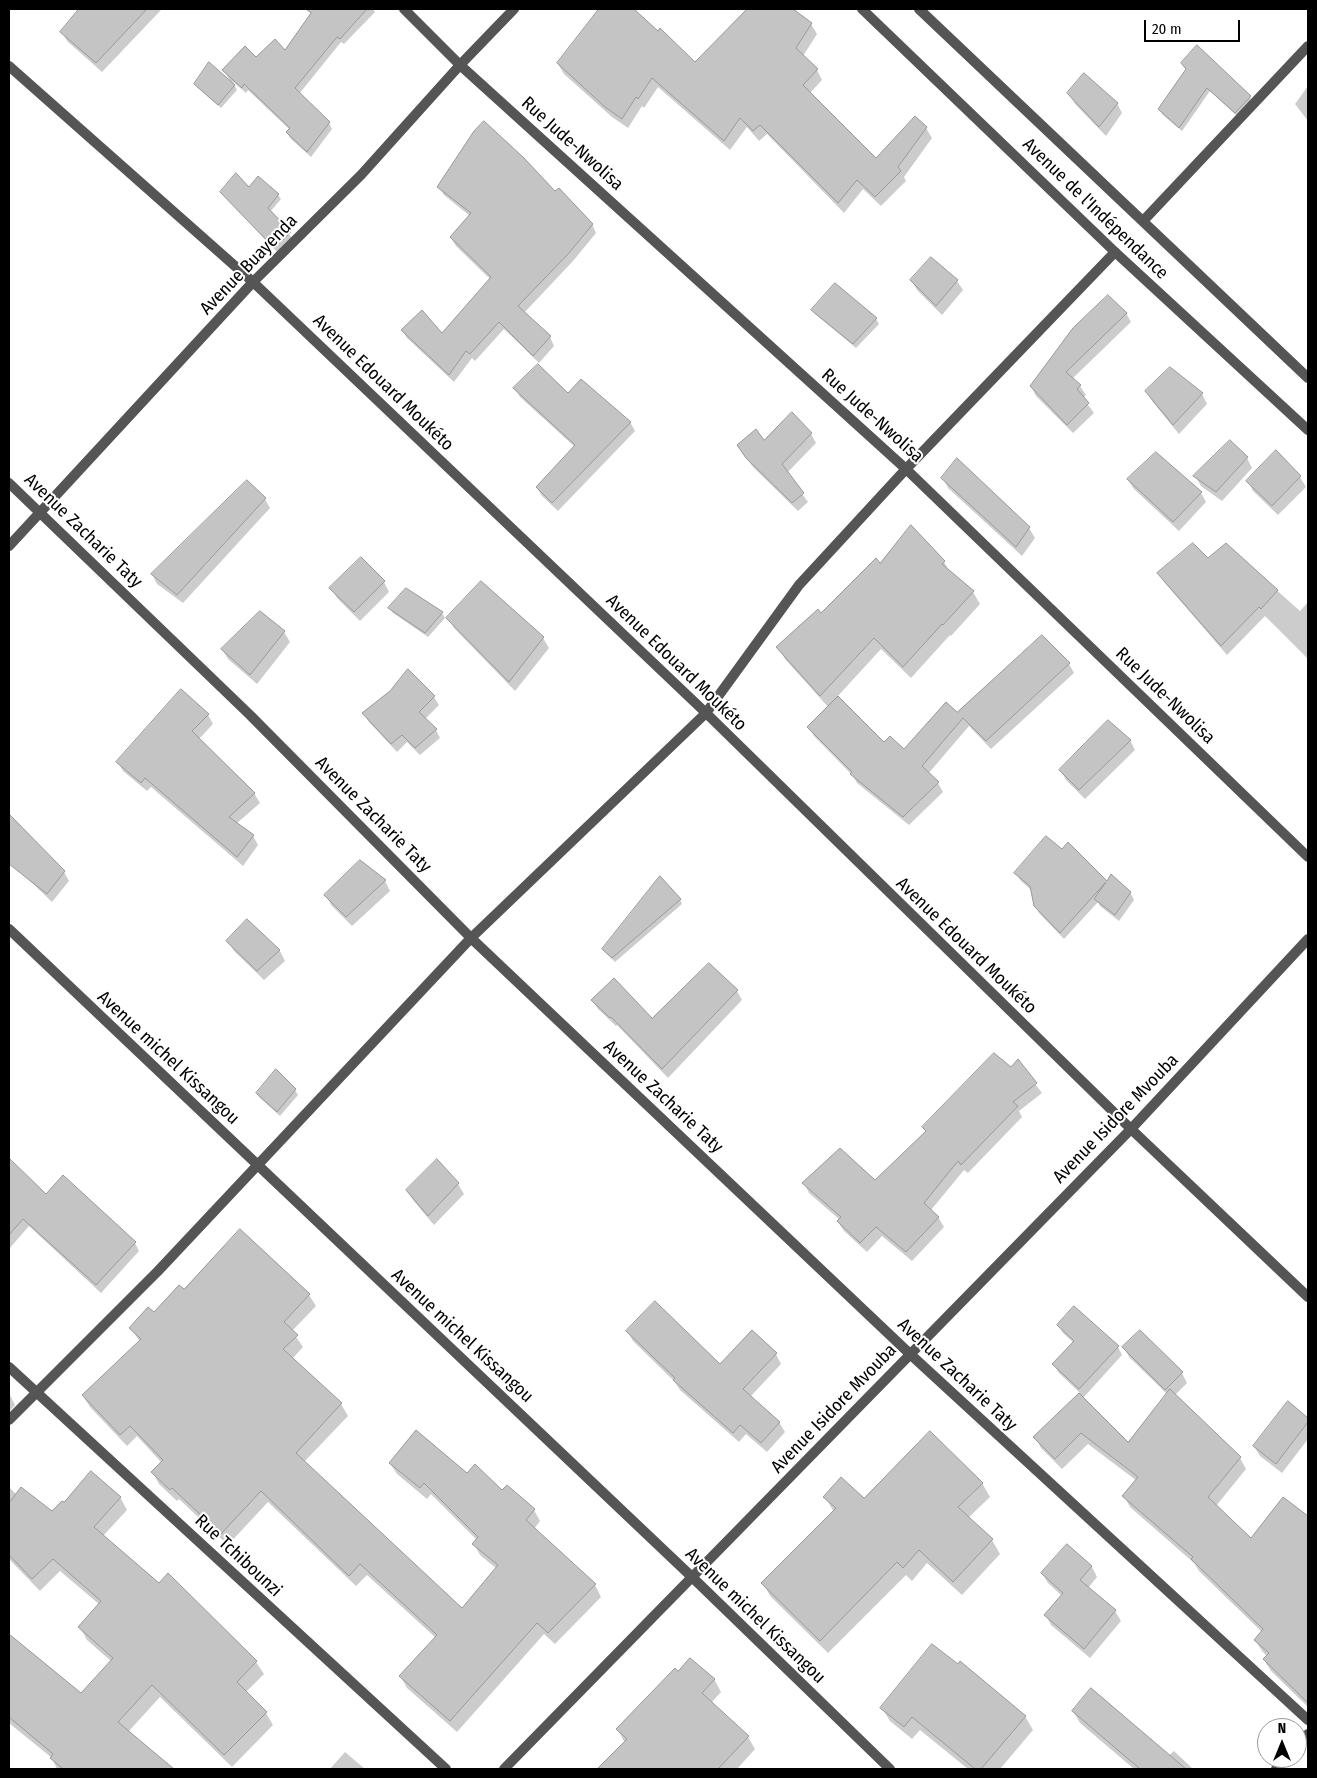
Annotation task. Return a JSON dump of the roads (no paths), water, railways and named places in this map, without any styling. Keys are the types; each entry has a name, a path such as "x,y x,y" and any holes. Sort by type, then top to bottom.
{"street":[{"name":"Rue Jude-Nwolisa","path":"404,9 460,64 906,469 1308,857"},
{"name":"Avenue Buayenda","path":"9,546 253,282 361,175 460,64 514,9"},
{"name":"Avenue de l'Indépendance","path":"862,9 1115,252 1308,430"},
{"name":"Avenue de l'Indépendance","path":"919,9 1144,220 1308,378"},
{"path":"1144,220 1308,46"},
{"name":"Avenue Edouard Moukéto","path":"9,66 253,282 706,713 1131,1129 1308,1297"},
{"path":"9,1420 158,1271 471,938 706,713 799,585 906,469 1115,252"},
{"name":"Avenue Zacharie Taty","path":"9,483 250,715 471,938 910,1354 1308,1720"},
{"name":"Avenue michel Kissangou","path":"9,929 692,1577 890,1769"},
{"name":"Avenue Isidore Mvouba","path":"504,1769 1131,1129 1308,939"},
{"name":"Rue Tchibounzi","path":"9,1367 446,1769"}]}
